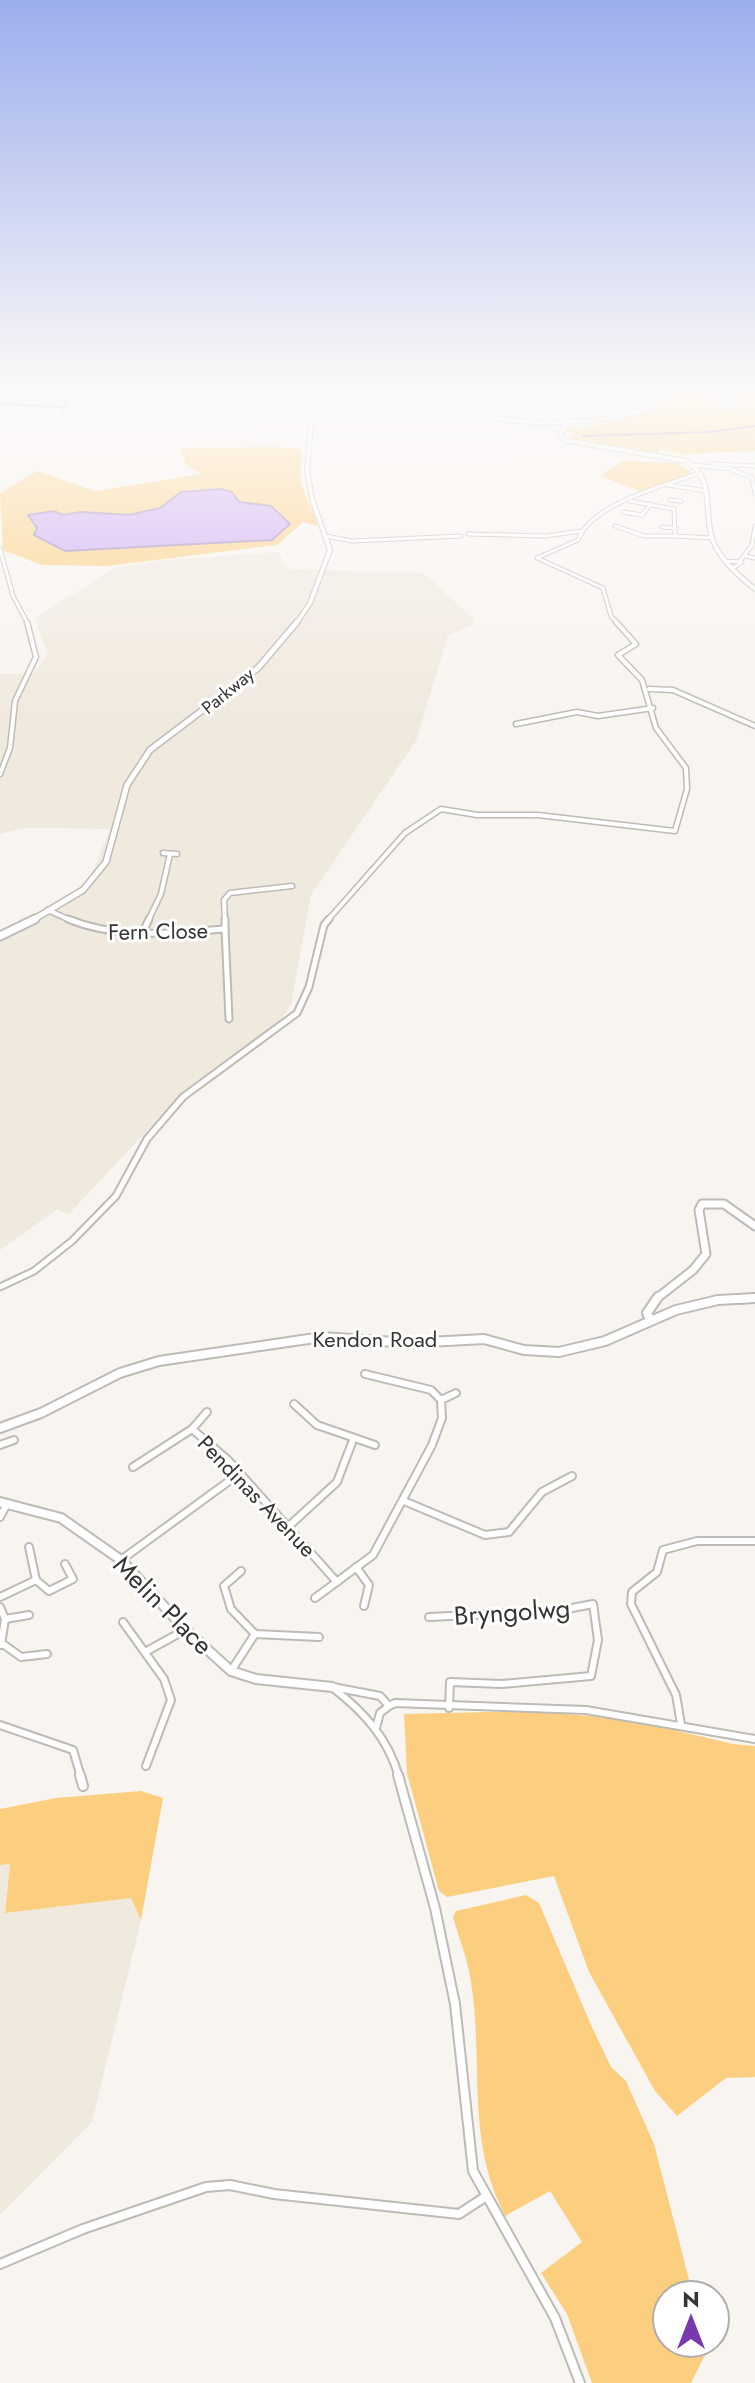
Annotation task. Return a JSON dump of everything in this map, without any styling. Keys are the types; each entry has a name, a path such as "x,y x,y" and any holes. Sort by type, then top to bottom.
{"street":[{"name":"Parkway","path":"0,936 86,888 99,875 113,846 126,780 150,750 216,703 286,638 310,603 330,559 326,536 312,499"},
{"path":"0,1287 34,1271 72,1241 116,1196 147,1139 183,1097 297,1013 309,987 324,925 405,833 441,809 477,815 538,815 675,831 689,777 685,761 655,727 649,689 634,668 618,655 636,644 611,616 603,588 576,573 537,558 578,540 596,516 627,499"},
{"path":"708,499 712,538 725,561 755,589"},
{"path":"670,500 679,501 673,508 675,536"},
{"path":"630,501 673,508"},
{"path":"623,512 642,515 651,504"},
{"path":"615,526 644,536 712,538"},
{"path":"733,568 740,565 755,537 755,526"},
{"path":"662,527 675,528"},
{"path":"468,534 545,536 582,531"},
{"path":"326,536 339,536 352,541 461,536"},
{"path":"0,549 13,596 31,629 36,657 15,701 10,748 0,774"},
{"path":"745,556 755,558"},
{"path":"725,561 740,561"},
{"path":"649,689 673,690 755,726"},
{"path":"516,724 555,714 584,712 598,716 653,708"},
{"path":"163,853 177,854"},
{"path":"142,934 161,894 170,854"},
{"name":"Fern Close","path":"229,1019 224,900 230,893 292,886"},
{"name":"Fern Close","path":"48,910 87,929 142,934 225,929"},
{"path":"650,1319 647,1313 651,1304 691,1275 706,1254 699,1210 702,1204 724,1204 755,1226"},
{"name":"Kendon Road","path":"0,1428 41,1413 120,1373 159,1361 322,1337 409,1343 484,1339 524,1350 559,1352 605,1341 650,1319 718,1300 755,1298"},
{"path":"315,1598 373,1555 404,1501 442,1418 441,1400 431,1390 365,1374"},
{"path":"441,1400 456,1393"},
{"path":"294,1404 317,1425 353,1440 375,1445"},
{"path":"192,1429 207,1412"},
{"name":"Pendinas Avenue","path":"133,1467 192,1429 240,1473 337,1582"},
{"path":"0,1445 14,1440"},
{"path":"289,1526 337,1482 353,1440"},
{"path":"121,1560 240,1473"},
{"path":"404,1501 485,1535 509,1532 542,1492 572,1476"},
{"path":"0,1517 4,1503"},
{"name":"Melin Place","path":"4,1503 61,1518 121,1560 186,1630 231,1671 256,1679 332,1687"},
{"path":"681,1725 676,1695 631,1604 632,1592 657,1572 663,1550 697,1541 755,1541"},
{"path":"29,1547 36,1580 49,1591 73,1579 65,1564"},
{"path":"356,1567 369,1585 364,1606"},
{"path":"241,1571 224,1586 231,1609 255,1634 319,1637"},
{"path":"0,1597 36,1580"},
{"name":"Bryngolwg","path":"429,1617 556,1611 593,1604 598,1640 591,1676 585,1679 502,1684 450,1682 449,1708"},
{"path":"0,1607 5,1619 1,1645 21,1657 47,1654"},
{"path":"5,1619 29,1615"},
{"path":"123,1622 147,1651 164,1679 171,1700 146,1766"},
{"path":"147,1651 186,1630"},
{"path":"231,1671 255,1634"},
{"path":"332,1687 380,1696 389,1706"},
{"path":"332,1687 359,1708 376,1728 394,1760 435,1908 455,2004 473,2171 555,2318 580,2383"},
{"path":"376,1728 380,1713 395,1703 449,1708 580,1710 755,1739"},
{"path":"0,1725 73,1750 83,1786"},
{"path":"0,2264 83,2229 206,2187 230,2185 274,2194 459,2214 485,2197"}],"shaded area":[{"path":"0,499 307,499 318,526 303,522 277,545 108,566 42,565 3,550"},
{"path":"172,499 237,499 271,506 290,524 272,540 65,551 34,535 37,528 28,515 54,511 63,515 81,512 129,515 160,508"},
{"path":"278,552 288,569 424,573 474,620 473,625 448,635 416,741 311,895 291,1005 277,1024 186,1089 68,1215 58,1209 0,1250 0,934 88,884 110,829 25,828 0,834 0,674 33,673 48,654 35,618 114,568 168,560"},
{"path":"527,1711 627,1719 733,1744 755,1746 755,2077 726,2078 677,2116 655,2091 589,1972 554,1876 447,1897 439,1891 407,1773 404,1714"},
{"path":"141,1791 163,1798 141,1920 131,1898 5,1913 10,1864 0,1865 0,1809 56,1798"},
{"path":"10,1864 5,1913 131,1898 141,1920 92,2122 0,2215 0,1865"},
{"path":"526,1895 539,1903 611,2067 626,2081 654,2144 689,2279 651,2279 651,2359 703,2359 691,2383 592,2383 567,2314 541,2273 582,2242 550,2191 505,2216 493,2187 480,2129 475,2012 466,1957 453,1917 456,1911"}]}
